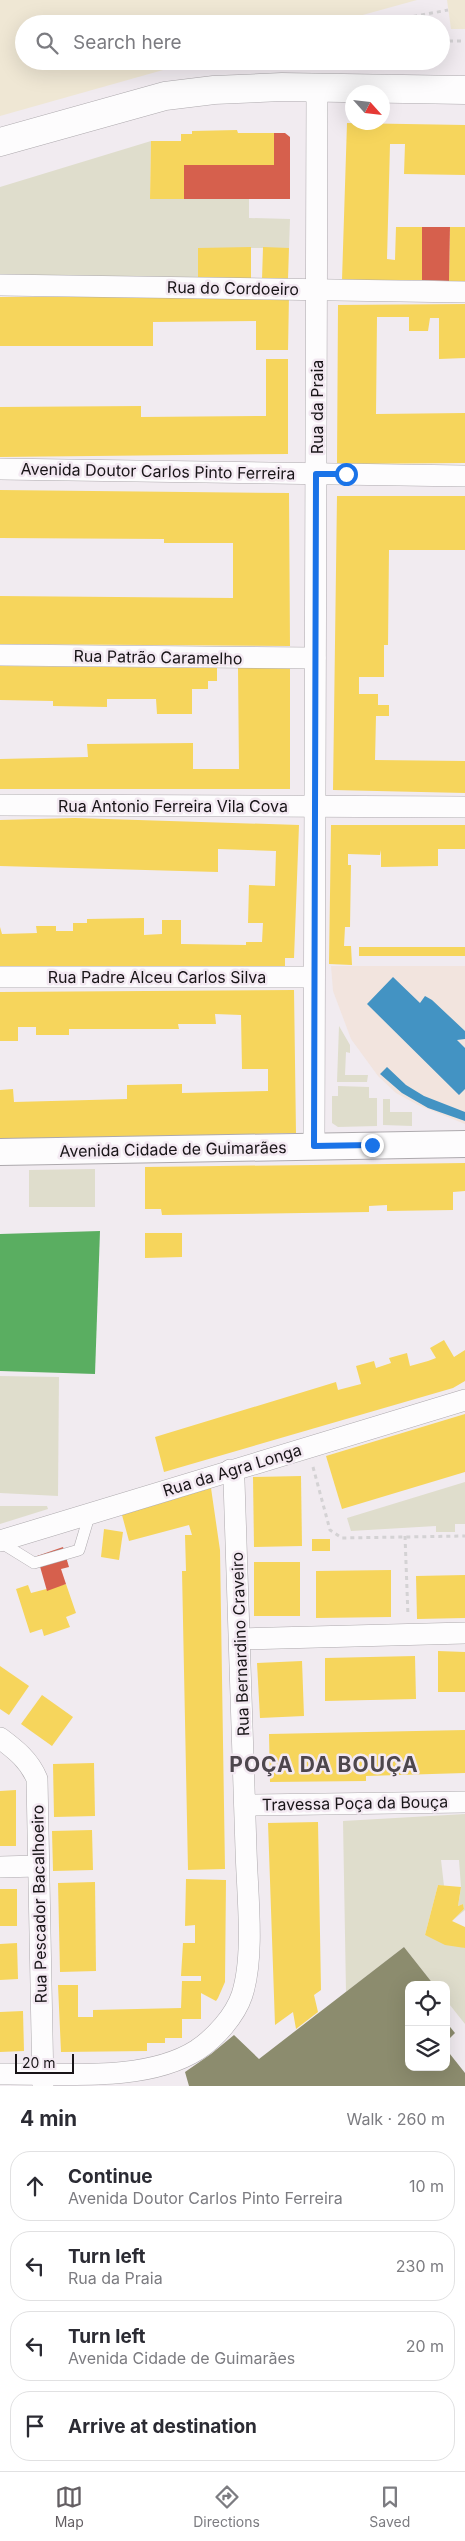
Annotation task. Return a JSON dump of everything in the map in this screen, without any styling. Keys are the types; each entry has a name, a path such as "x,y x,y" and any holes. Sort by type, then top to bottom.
{"main road":[{"path":"0,142 165,96 214,90 316,88 465,90"}],"street":[{"name":"Rua da Praia","path":"314,1146 316,88"},
{"name":"Rua do Cordoeiro","path":"0,285 296,289 317,292 465,292"},
{"name":"Avenida Doutor Carlos Pinto Ferreira","path":"0,469 465,476"},
{"name":"Rua Patrão Caramelho","path":"0,655 315,658"},
{"name":"Rua Antonio Ferreira Vila Cova","path":"0,805 465,807"},
{"name":"Rua Padre Alceu Carlos Silva","path":"0,977 314,978"},
{"name":"Avenida Cidade de Guimarães","path":"0,1152 465,1144"},
{"name":"Rua da Agra Longa","path":"0,1541 465,1400"},
{"name":"Rua Bernardino Craveiro","path":"0,2074 43,2080 128,2073 152,2069 178,2060 199,2049 230,2018 242,1996 248,1966 245,1805 234,1481 230,1470"},
{"path":"240,1639 465,1634"},
{"name":"Rua Pescador Bacalhoeiro","path":"0,1738 23,1756 32,1767 37,1779 43,2080"},
{"name":"Travessa Poça da Bouça","path":"245,1805 465,1802"},
{"path":"0,1867 38,1866"}],"lane":[{"path":"0,1541 34,1563 79,1550 90,1513"}],"path":[{"path":"422,15 448,10"},
{"path":"450,41 465,41"},
{"path":"312,1466 330,1530 342,1538 465,1536"},
{"path":"405,1536 408,1623"}],"shaded area":[{"path":"151,141 150,199 249,199 249,218 290,219 289,248 198,248 198,279 0,277 0,187"},
{"path":"331,966 465,966 465,1124 418,1105 396,1093 378,1076 351,1039 333,991"},
{"path":"339,1026 350,1045 350,1053 346,1052 345,1075 368,1075 367,1082 337,1082"},
{"path":"338,1086 369,1087 369,1098 377,1098 377,1126 338,1127 332,1123 332,1096 338,1096"},
{"path":"383,1099 390,1099 390,1112 412,1112 412,1126 383,1125"},
{"path":"95,1169 95,1207 29,1207 29,1170"},
{"path":"0,1376 59,1377 58,1496 0,1493"},
{"path":"465,1482 465,1524 455,1524 455,1532 436,1532 436,1526 351,1531 347,1518"},
{"path":"0,1506 47,1506 48,1509 0,1524"},
{"path":"465,1814 465,1910 452,1921 464,1909 463,1904 458,1906 461,1887 459,1860 441,1860 444,1886 438,1885 425,1935 465,1948 465,2024 450,2005 450,1981 431,1981 404,1947 346,1992 343,1821"}],"sand":[{"path":"0,0 417,0 363,15 15,15 15,70 163,70 0,116"},
{"path":"447,0 465,0 465,29 451,29"}],"building: Homes":[{"path":"390,124 465,125 465,175 404,174 405,144 390,144 387,259 395,260 396,227 422,227 422,280 342,280 347,130 390,130"},
{"path":"237,130 238,133 274,133 274,165 184,165 184,199 150,199 151,141 181,141 181,134 192,134 192,131"},
{"path":"450,227 465,227 465,281 449,281"},
{"path":"251,247 251,279 198,279 198,248"},
{"path":"263,247 289,248 288,279 262,279"},
{"path":"289,296 288,350 256,350 256,321 153,322 153,346 0,346 0,297"},
{"path":"465,304 465,358 439,359 439,318 430,318 428,331 409,331 409,317 377,317 376,414 465,413 465,463 337,464 338,305"},
{"path":"266,359 288,359 288,454 0,457 0,407 141,406 141,417 266,416"},
{"path":"0,490 289,493 290,646 0,644 0,596 233,598 233,543 164,543 164,539 0,538"},
{"path":"337,496 465,496 465,550 389,550 388,645 384,645 384,677 359,677 359,694 378,694 378,705 389,705 389,716 376,716 375,760 465,761 465,793 333,790"},
{"path":"0,666 217,668 217,681 208,681 208,689 192,689 192,714 157,714 156,699 107,699 107,707 53,706 53,701 0,700"},
{"path":"290,667 290,789 0,789 0,759 88,757 87,744 193,743 193,769 239,769 238,668"},
{"path":"75,818 299,825 294,958 285,958 285,967 0,966 0,927 2,934 37,933 36,926 56,926 56,931 73,931 73,923 87,923 87,919 144,918 144,935 162,934 162,920 181,920 181,944 246,945 246,942 262,942 263,923 248,923 249,885 275,886 276,851 218,849 218,872 0,866 0,820"},
{"path":"331,825 465,825 465,849 438,849 438,866 381,867 381,850 380,855 348,854 348,865 351,865 350,927 345,927 344,946 351,946 352,965 329,964"},
{"path":"359,947 465,947 465,956 359,956"},
{"path":"294,990 296,1133 0,1140 0,1090 13,1089 14,1102 127,1099 127,1085 182,1084 182,1093 268,1091 268,1069 242,1069 241,1015 215,1014 216,1024 178,1024 179,1029 69,1029 69,1035 36,1035 36,1027 18,1027 18,1041 0,1041 0,992"},
{"path":"465,1163 465,1191 453,1192 453,1210 387,1211 387,1205 369,1206 369,1212 162,1215 161,1209 145,1209 145,1167"},
{"path":"145,1233 182,1233 182,1257 145,1258"},
{"path":"444,1340 454,1357 465,1350 465,1381 453,1388 164,1472 155,1437 336,1382 338,1390 361,1384 356,1366 374,1361 376,1368 391,1363 389,1358 407,1353 410,1366 428,1361 436,1358 430,1348"},
{"path":"465,1414 465,1472 342,1509 326,1456"},
{"path":"301,1476 302,1546 254,1547 253,1477"},
{"path":"211,1488 220,1550 225,1869 188,1870 182,1571 186,1571 185,1535 192,1535 189,1525 129,1541 122,1515"},
{"path":"104,1529 123,1532 119,1560 101,1557"},
{"path":"312,1539 330,1539 330,1551 312,1551"},
{"path":"254,1562 300,1562 300,1616 254,1616"},
{"path":"391,1570 391,1617 316,1618 316,1571"},
{"path":"465,1575 465,1618 417,1619 416,1576"},
{"path":"66,1584 76,1613 66,1617 70,1627 44,1636 42,1629 30,1633 16,1589 28,1585 31,1593"},
{"path":"438,1651 465,1652 465,1692 438,1692"},
{"path":"415,1656 416,1699 325,1701 325,1658"},
{"path":"302,1661 304,1716 260,1718 257,1663"},
{"path":"0,1666 29,1686 9,1715 0,1709"},
{"path":"42,1695 73,1717 52,1746 21,1724"},
{"path":"465,1730 465,1773 366,1776 366,1781 270,1782 269,1734"},
{"path":"94,1763 95,1816 54,1817 53,1764"},
{"path":"16,1790 16,1846 0,1846 0,1791"},
{"path":"318,1822 321,1990 314,1995 318,2012 296,2029 293,2012 275,2025 268,1823"},
{"path":"92,1830 93,1870 53,1871 52,1831"},
{"path":"186,1879 226,1880 225,1982 216,2001 201,1993 201,2019 182,2019 182,2038 165,2038 165,2043 147,2043 147,2051 61,2052 58,1985 78,1985 78,2017 93,2017 93,2010 181,2008 182,1981 201,1981 201,1976 181,1976 183,1943 195,1943 195,1925 185,1926"},
{"path":"95,1882 96,1971 60,1972 58,1883"},
{"path":"438,1885 461,1887 458,1906 463,1904 464,1909 452,1921 465,1927 465,1948 445,1945 425,1935"},
{"path":"0,1889 17,1889 17,1926 0,1926"},
{"path":"17,1943 18,1979 0,1980 0,1944"},
{"path":"23,2011 24,2051 0,2052 0,2012"}],"building: Shops":[{"path":"274,133 285,133 290,137 290,199 184,199 184,165 274,165"},
{"path":"422,227 450,227 449,281 422,280"},
{"path":"63,1547 69,1567 61,1569 66,1584 47,1591 37,1556"}],"building: Schools":[{"path":"393,977 420,1003 425,996 432,1000 465,1031 465,1039 457,1040 465,1048 465,1089 459,1095 367,1004"},
{"path":"387,1067 406,1085 424,1096 465,1112 465,1121 428,1108 402,1093 380,1074"}],"building: Public":[{"path":"100,1231 95,1374 0,1371 0,1234"}],"building: Industry":[{"path":"404,1947 431,1981 405,1981 405,2071 450,2071 450,2054 465,2073 465,2086 189,2086 185,2072 234,2035 259,2059"},
{"path":"450,2027 455,2033 450,2038"}],"district":[{"name":"POÇA DA BOUÇA","path":"324,1765"}],"route":[{"path":"346,474 316,474 314,1146 372,1145"}]}
